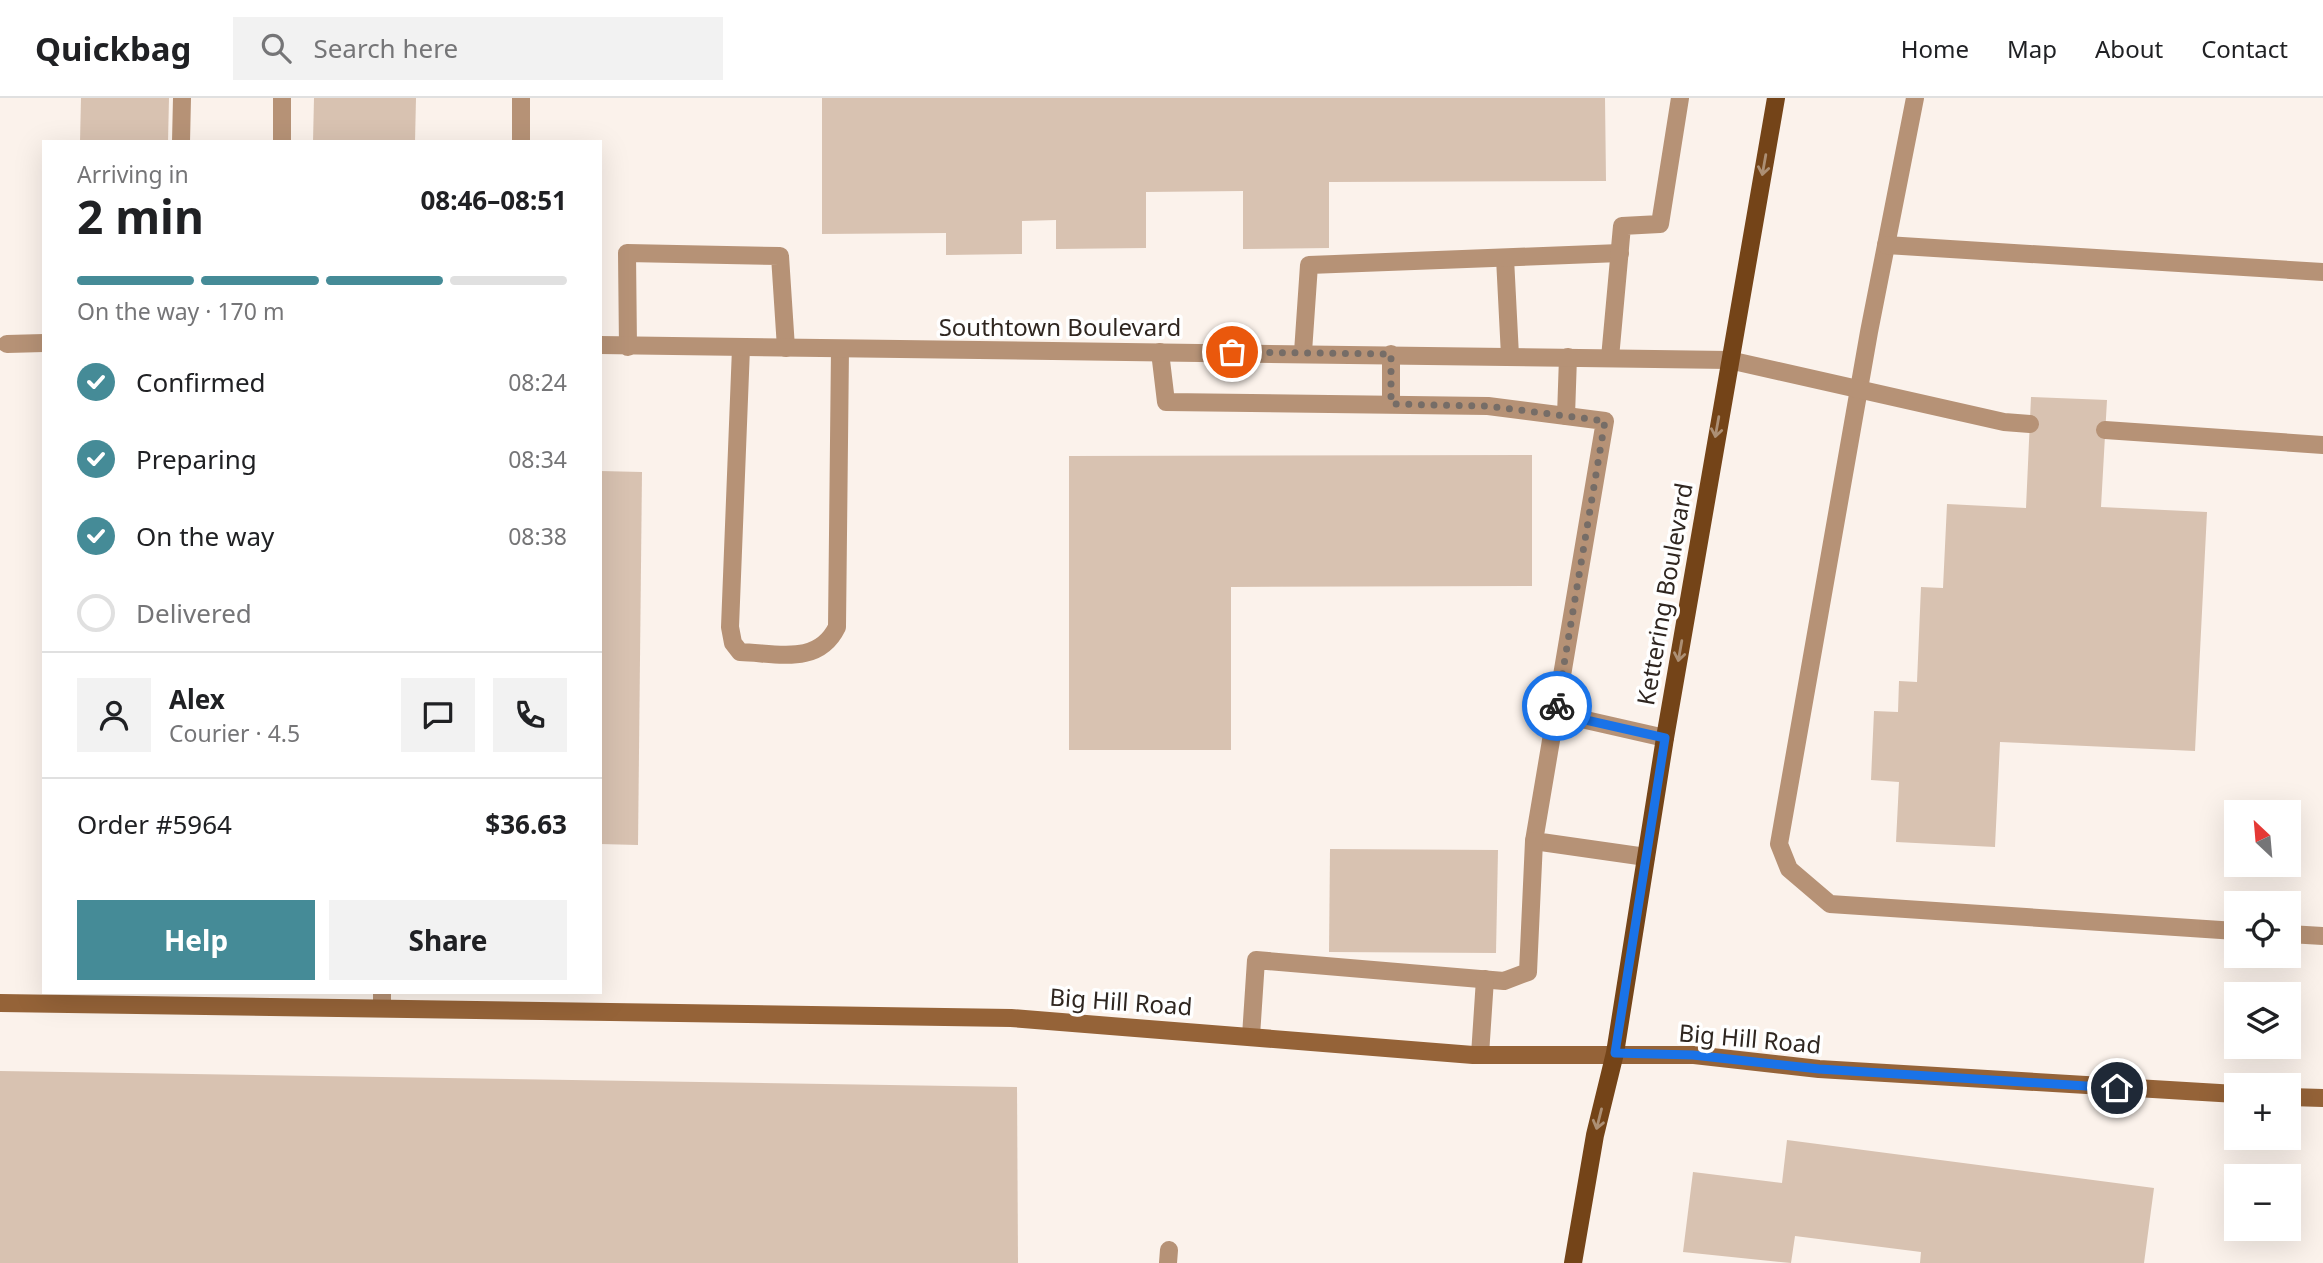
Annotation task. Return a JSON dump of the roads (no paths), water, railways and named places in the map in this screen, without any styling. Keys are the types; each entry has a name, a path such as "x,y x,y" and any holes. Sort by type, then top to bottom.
{"main road":[{"name":"Kettering Boulevard","path":"1573,1263 1595,1135 1615,1053 1665,738 1776,98"}],"street":[{"path":"181,140 182,98"},
{"path":"282,98 282,140"},
{"path":"521,98 521,140"},
{"path":"1610,358 1622,226 1660,224 1679,98"},
{"path":"1915,98 1859,391 1779,844 1788,869 1830,904 2224,930"},
{"path":"1886,245 2323,272"},
{"path":"628,347 626,253 780,256 786,348"},
{"path":"1303,352 1310,265 1619,253"},
{"path":"1505,257 1510,356"},
{"path":"3,344 42,343"},
{"name":"Southtown Boulevard","path":"602,345 1303,352 1729,360 2004,422 2030,424"},
{"path":"741,348 730,627 733,643 740,652 813,653 829,643 837,627 840,349"},
{"path":"1160,352 1166,402 1488,406 1605,421 1534,841 1528,972 1504,981 1256,960 1251,1036"},
{"path":"1391,354 1391,404"},
{"path":"1566,416 1568,357"},
{"path":"2105,430 2323,444"},
{"path":"1555,713 1665,738"},
{"path":"1534,841 1646,857"},
{"path":"2301,935 2323,936"},
{"path":"1480,1055 1485,979"},
{"name":"Big Hill Road","path":"0,1003 94,998 382,1000 1011,1018 1480,1055 1693,1055 1819,1069 2224,1093"},
{"path":"2301,1097 2323,1098"}]}
